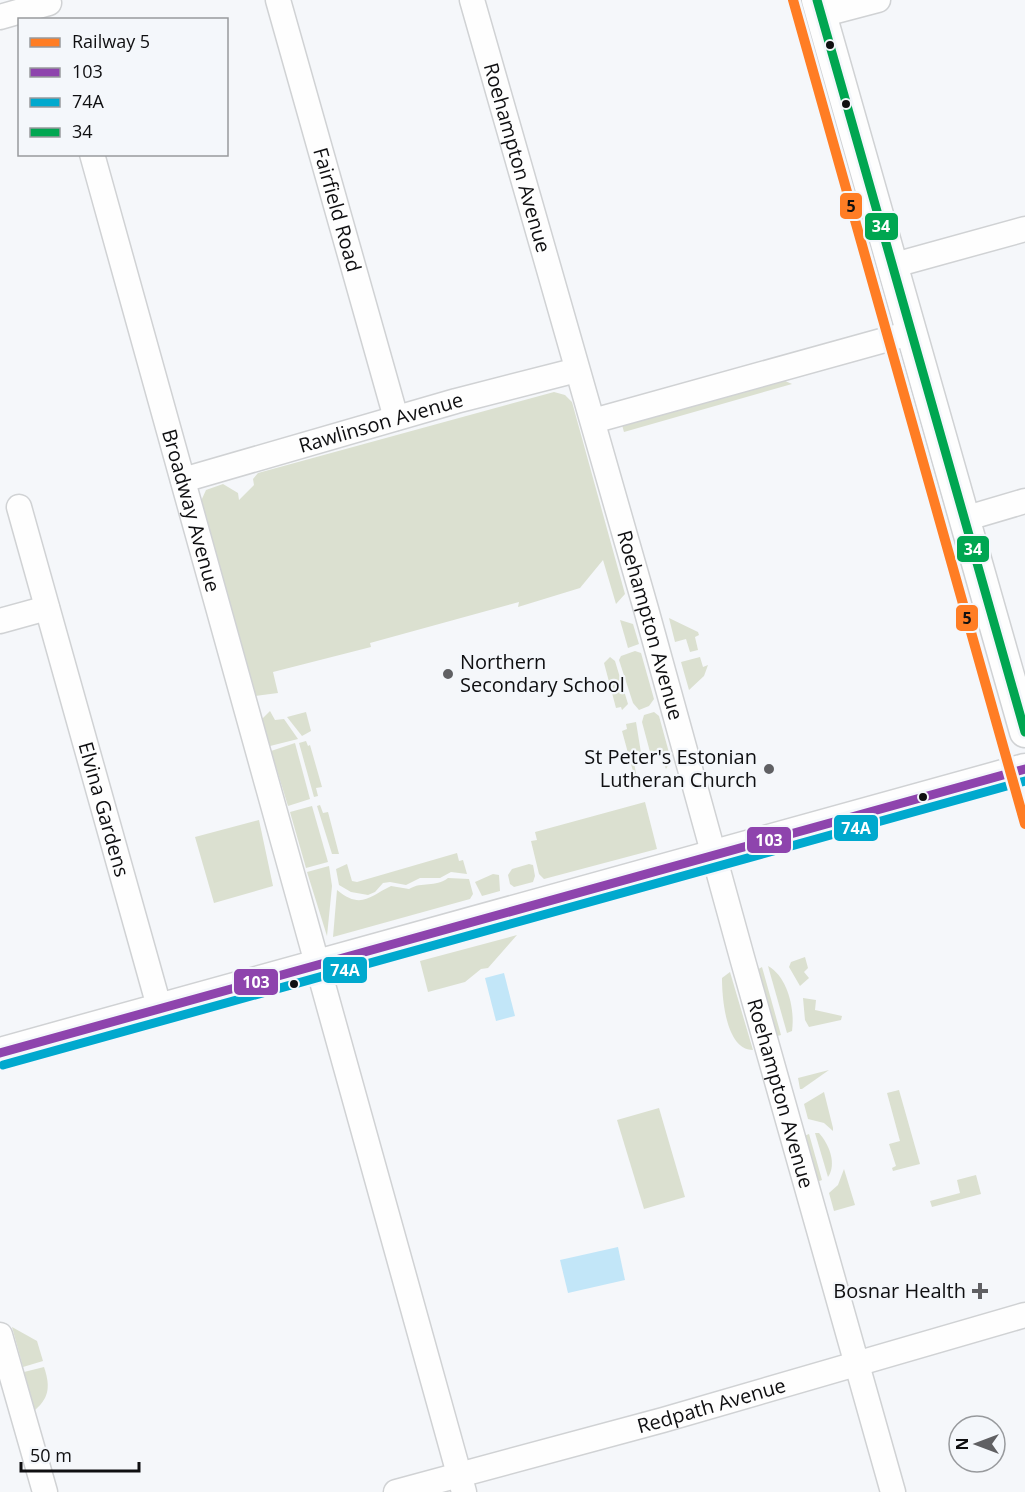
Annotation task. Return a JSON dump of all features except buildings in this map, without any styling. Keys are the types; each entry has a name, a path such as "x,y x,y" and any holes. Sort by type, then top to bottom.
{"main road":[{"path":"819,8 1025,732"},
{"path":"0,1053 1025,769"}],"street":[{"name":"Fairfield Road","path":"278,0 396,418"},
{"name":"Roehampton Avenue","path":"472,0 716,856 742,962 893,1492"},
{"path":"819,8 878,0"},
{"path":"0,17 51,8"},
{"name":"Broadway Avenue","path":"93,156 461,1483"},
{"path":"891,266 1025,229"},
{"path":"592,422 910,333"},
{"name":"Rawlinson Avenue","path":"183,480 396,418 577,370"},
{"path":"964,519 1025,501"},
{"name":"Elvina Gardens","path":"19,507 160,1010"},
{"path":"0,621 47,608"},
{"name":"Redpath Avenue","path":"396,1492 461,1483 627,1430 1025,1315"},
{"path":"0,1335 45,1492"}],"green space":[{"path":"783,380 792,384 624,432 622,425"},
{"path":"554,392 565,395 572,402 625,594 616,604 603,560 580,588 518,607 519,602 370,643 371,647 273,672 278,693 255,696 201,501 206,490 223,484 238,493 239,500 254,485 253,479 258,473"},
{"path":"669,618 698,632 699,635 695,637 698,650 690,652 686,639 675,642"},
{"path":"620,620 633,624 639,644 628,648"},
{"path":"635,651 641,653 654,699 649,706 639,710 633,703 619,660 621,656"},
{"path":"610,657 615,661 628,704 622,710 621,707 616,708 604,663"},
{"path":"700,657 703,667 708,665 704,676 689,690 681,662"},
{"path":"270,711 275,720 284,719 298,739 270,746 262,719"},
{"path":"306,712 311,731 302,736 287,717"},
{"path":"654,712 659,716 671,760 666,769 661,757 650,752 642,722 644,715"},
{"path":"636,722 642,759 634,762 636,774 634,775 622,731 627,729 626,724"},
{"path":"306,741 308,746 310,745 322,787 316,788 318,796 314,797 299,743"},
{"path":"295,743 310,799 288,806 271,751"},
{"path":"645,802 657,849 544,879 539,874 531,841 537,840 535,832"},
{"path":"320,805 323,813 328,812 339,854 332,854 317,806"},
{"path":"312,806 328,862 306,868 290,812"},
{"path":"259,820 273,886 214,903 195,837"},
{"path":"457,853 459,861 463,860 467,874 451,872 440,878 420,878 406,885 383,883 375,892 368,895 351,892 339,885 336,869 347,864 352,881 357,882"},
{"path":"533,865 535,876 533,882 514,887 510,884 508,875 512,869"},
{"path":"329,866 332,886 327,936 307,872"},
{"path":"493,874 499,875 500,891 482,896 475,882"},
{"path":"448,878 469,879 473,894 470,899 333,937 337,890 345,896 359,900 371,897 391,886 409,889 419,885 438,883"},
{"path":"517,935 488,968 481,969 465,982 428,992 420,961"},
{"path":"805,957 808,968 804,972 809,978 800,986 789,967 791,962"},
{"path":"768,966 781,978 789,995 793,1023 792,1031 787,1033"},
{"path":"762,967 781,1035 774,1037 755,971"},
{"path":"730,972 753,1050 744,1048 737,1042 727,1022 722,978"},
{"path":"803,998 816,1000 815,1010 842,1016 841,1020 809,1027 805,1020"},
{"path":"829,1070 802,1089 800,1089 798,1078"},
{"path":"899,1090 920,1164 893,1171 892,1168 896,1166 889,1144 900,1141 887,1093"},
{"path":"824,1092 833,1131 824,1123 808,1119 804,1104"},
{"path":"659,1108 685,1197 644,1209 617,1120"},
{"path":"815,1133 819,1133 823,1138 831,1154 832,1166 828,1177"},
{"path":"809,1134 822,1180 817,1182 804,1136"},
{"path":"844,1169 855,1205 834,1211 829,1193 838,1185"},
{"path":"976,1175 981,1194 932,1207 930,1201 960,1193 957,1180"},
{"path":"12,1327 37,1341 43,1361 23,1367"},
{"path":"44,1367 47,1379 46,1395 35,1410 24,1372"}],"water":[{"path":"504,973 515,1016 496,1021 485,978"},
{"path":"618,1247 625,1280 568,1293 560,1260"}],"rail line":[{"name":"5","path":"793,0 1025,824"}],"transit line":[{"name":"34","path":"817,0 1025,732"},
{"name":"103","path":"0,1053 1025,769"},
{"name":"74A","path":"3,1065 1025,781"}],"place":[{"name":"Northern Secondary School","path":"448,674"},
{"name":"St Peter's Estonian Lutheran Church","path":"769,769"},
{"name":"Bosnar Health","path":"980,1291"}]}
